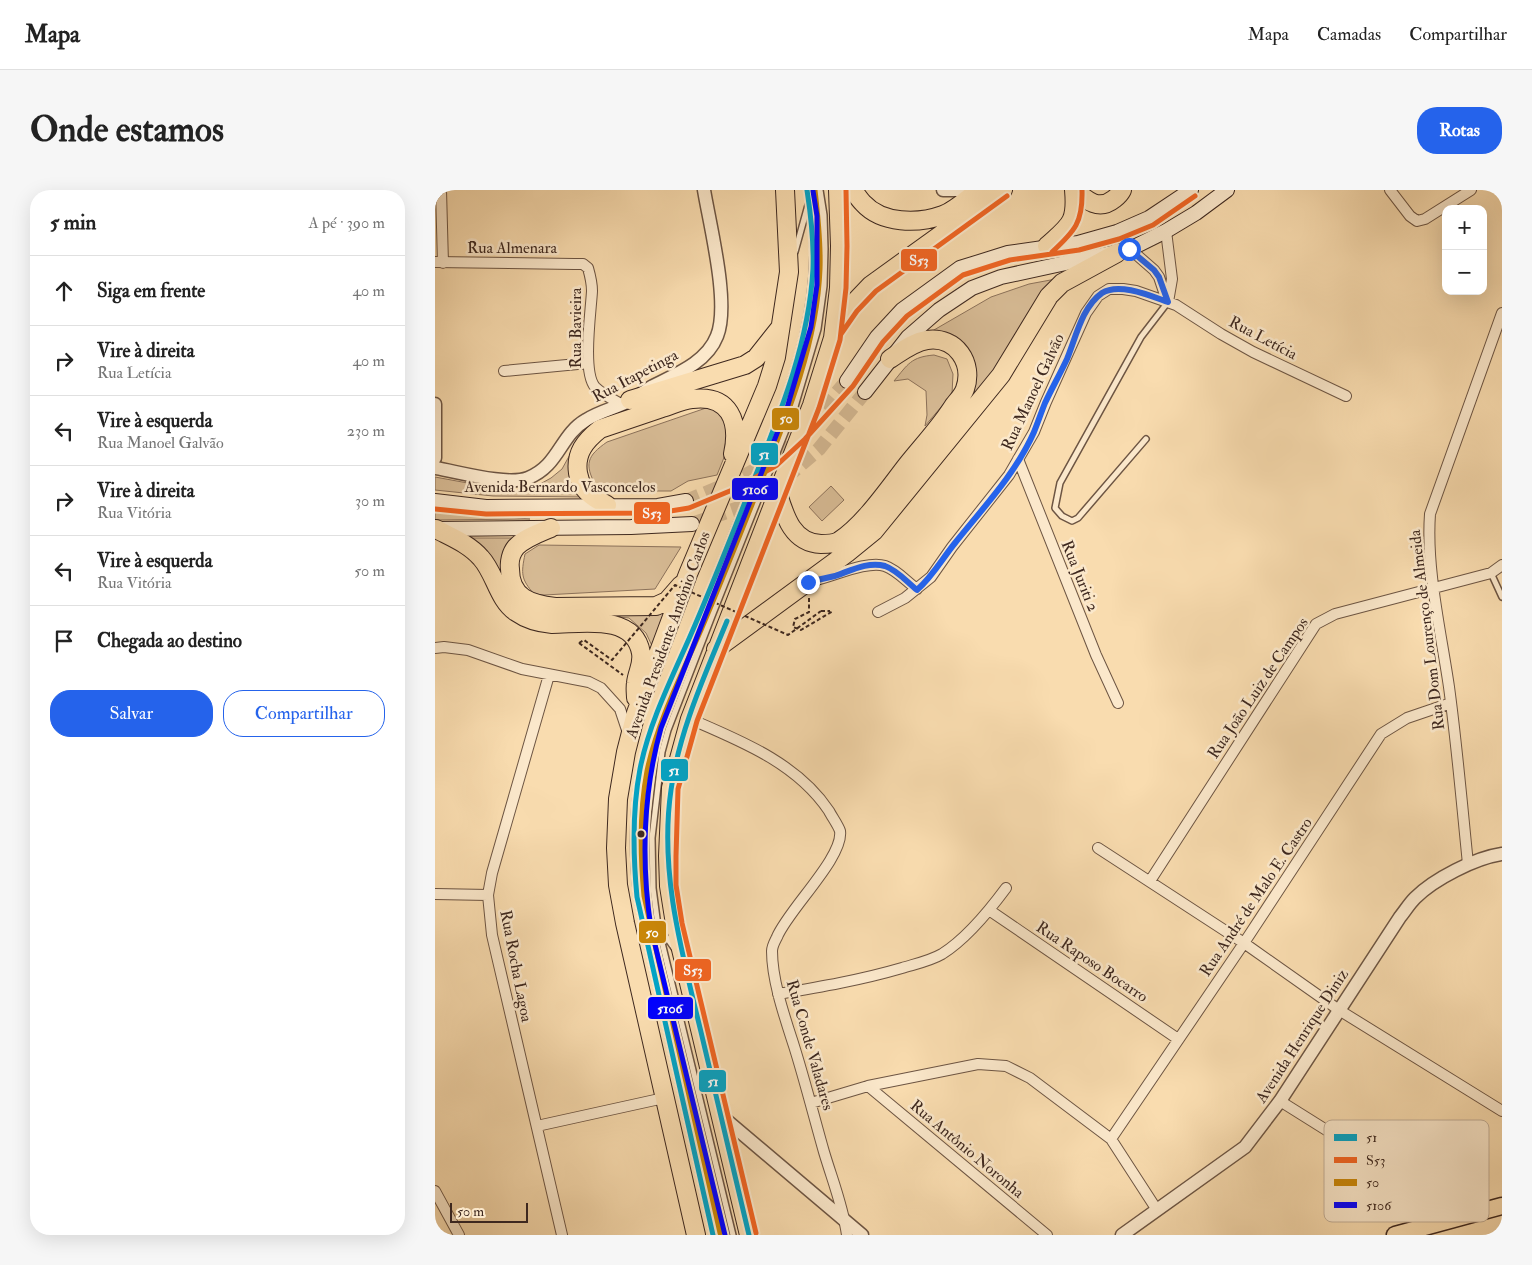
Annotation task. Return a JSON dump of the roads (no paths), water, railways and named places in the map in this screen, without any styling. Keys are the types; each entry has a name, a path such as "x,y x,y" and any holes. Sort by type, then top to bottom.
{"highway":[{"name":"Avenida Presidente Antônio Carlos","path":"696,1235 618,886 616,848 618,799 626,752 636,714 688,574 767,386 776,357 789,272 785,190"},
{"path":"749,1235 675,924 669,886 669,812 671,788 689,719 812,405 835,330 840,246 838,190"},
{"path":"853,190 863,204 881,216 902,221 922,220 945,214 979,190"},
{"path":"835,330 851,306 871,285 1003,190"},
{"path":"1075,190 1085,200 1097,205 1105,205 1112,201 1122,190"},
{"path":"1047,246 1072,221 1076,209 1075,190"},
{"path":"716,650 847,553 873,531 1001,375 1049,296 1062,283 1123,251"},
{"path":"626,402 745,365 756,358 782,325"},
{"path":"778,494 789,525 806,541 817,544 838,541 860,523 947,416 964,390 968,373 966,361 959,351 951,345 939,341 927,340 913,345 890,359"},
{"path":"607,505 584,489 579,480 577,460 589,438 600,429 691,399 715,401 730,411 735,424 732,468"},
{"path":"551,528 527,539 516,548 510,562 510,576 514,588 524,598 541,606 657,606 667,601 677,591 688,574"},
{"path":"435,529 467,546 481,558 508,605 523,616 534,621 552,624 609,624 631,634 636,641 641,656 641,665 636,682 636,714"}],"main road":[{"path":"847,381 877,337 902,310 960,268 1008,253 1078,243 1117,232 1149,218 1191,190"},
{"path":"865,392 890,359 914,332 939,310 972,288 1001,277 1123,251 1166,231 1196,213 1227,190"},
{"name":"Avenida Bernardo Vasconcelos","path":"435,501 486,507 658,506 686,501"},
{"path":"435,529 631,528 692,524"},
{"path":"1489,1210 1502,1206"},
{"path":"1395,1235 1443,1222"}],"street":[{"path":"439,262 441,190"},
{"name":"Rua Itapetinga","path":"435,468 505,481 528,478 539,473 552,462 570,433 585,420 626,402 705,356 717,338 722,323 719,282 704,190"},
{"path":"943,190 963,190"},
{"path":"1390,190 1410,216 1417,221 1471,190"},
{"path":"1166,231 1172,279 1168,302"},
{"path":"1123,251 1154,270 1159,277 1168,302"},
{"name":"Rua Almenara","path":"439,262 583,264 588,268"},
{"name":"Rua Bavieira","path":"588,268 592,289 588,363 592,381 595,386 626,402"},
{"name":"Rua Letícia","path":"1109,289 1136,291 1168,302 1190,313 1221,334 1253,352 1346,396"},
{"name":"Rua Manoel Galvão","path":"878,612 905,598 931,577 952,547 1009,475 1034,432 1086,313 1098,296 1109,289"},
{"name":"Rua Dom Lourenço de Almeida","path":"1468,864 1451,703 1434,587 1429,534 1430,514 1502,314"},
{"path":"504,371 588,363"},
{"path":"435,404 435,458"},
{"name":"Rua Juriti 2","path":"1018,459 1095,655 1118,703"},
{"path":"805,584 863,566 876,565 891,569 917,590"},
{"name":"Rua João Luiz de Campos","path":"1149,881 1316,624 1335,614 1491,573 1502,565"},
{"path":"435,648 468,650 549,676 589,682 601,688 620,709 630,738"},
{"name":"Rua Rocha Lagoa","path":"549,676 492,873 488,895 492,935 561,1235"},
{"name":"Rua André de Malo E. Castro","path":"1111,1139 1244,943 1381,734 1407,718 1451,703"},
{"name":"Rua Conde Valadares","path":"689,719 758,750 803,781 820,798 839,831 838,843 829,860 816,881 785,921 772,949 778,994 845,1220 847,1235"},
{"path":"1098,848 1244,943 1339,1010 1502,1111"},
{"name":"Avenida Henrique Diniz","path":"1121,1235 1245,1147 1280,1101 1400,917 1415,898 1468,864 1502,854"},
{"path":"778,994 877,976 941,955 957,943 989,910 1006,888"},
{"path":"435,894 488,895"},
{"name":"Rua Raposo Bocarro","path":"989,910 1178,1039"},
{"path":"811,1103 868,1086 978,1064 1006,1066 1029,1078 1111,1139 1157,1210"},
{"name":"Rua Antônio Noronha","path":"868,1086 1047,1235"},
{"path":"537,1126 665,1098"},
{"path":"1280,1101 1324,1129"},
{"path":"719,1114 863,1235"},
{"path":"435,1191 459,1235"}],"lane":[{"path":"713,1235 637,897 633,816 640,768 647,743 785,403 802,342 813,270 813,231 807,190"},
{"path":"733,1235 658,926 653,888 652,838 662,752 668,730 794,410 818,330 824,286 825,249 821,190"},
{"path":"789,272 809,202"},
{"path":"1146,439 1078,518 1072,521 1062,516 1055,508 1060,483 1141,337 1168,302"},
{"path":"1491,573 1502,597"},
{"path":"658,926 683,961"}],"tunnel":[{"path":"686,501 741,477 772,459 802,432 847,381"},
{"path":"692,524 739,508 782,481 819,449 865,392"}]}
